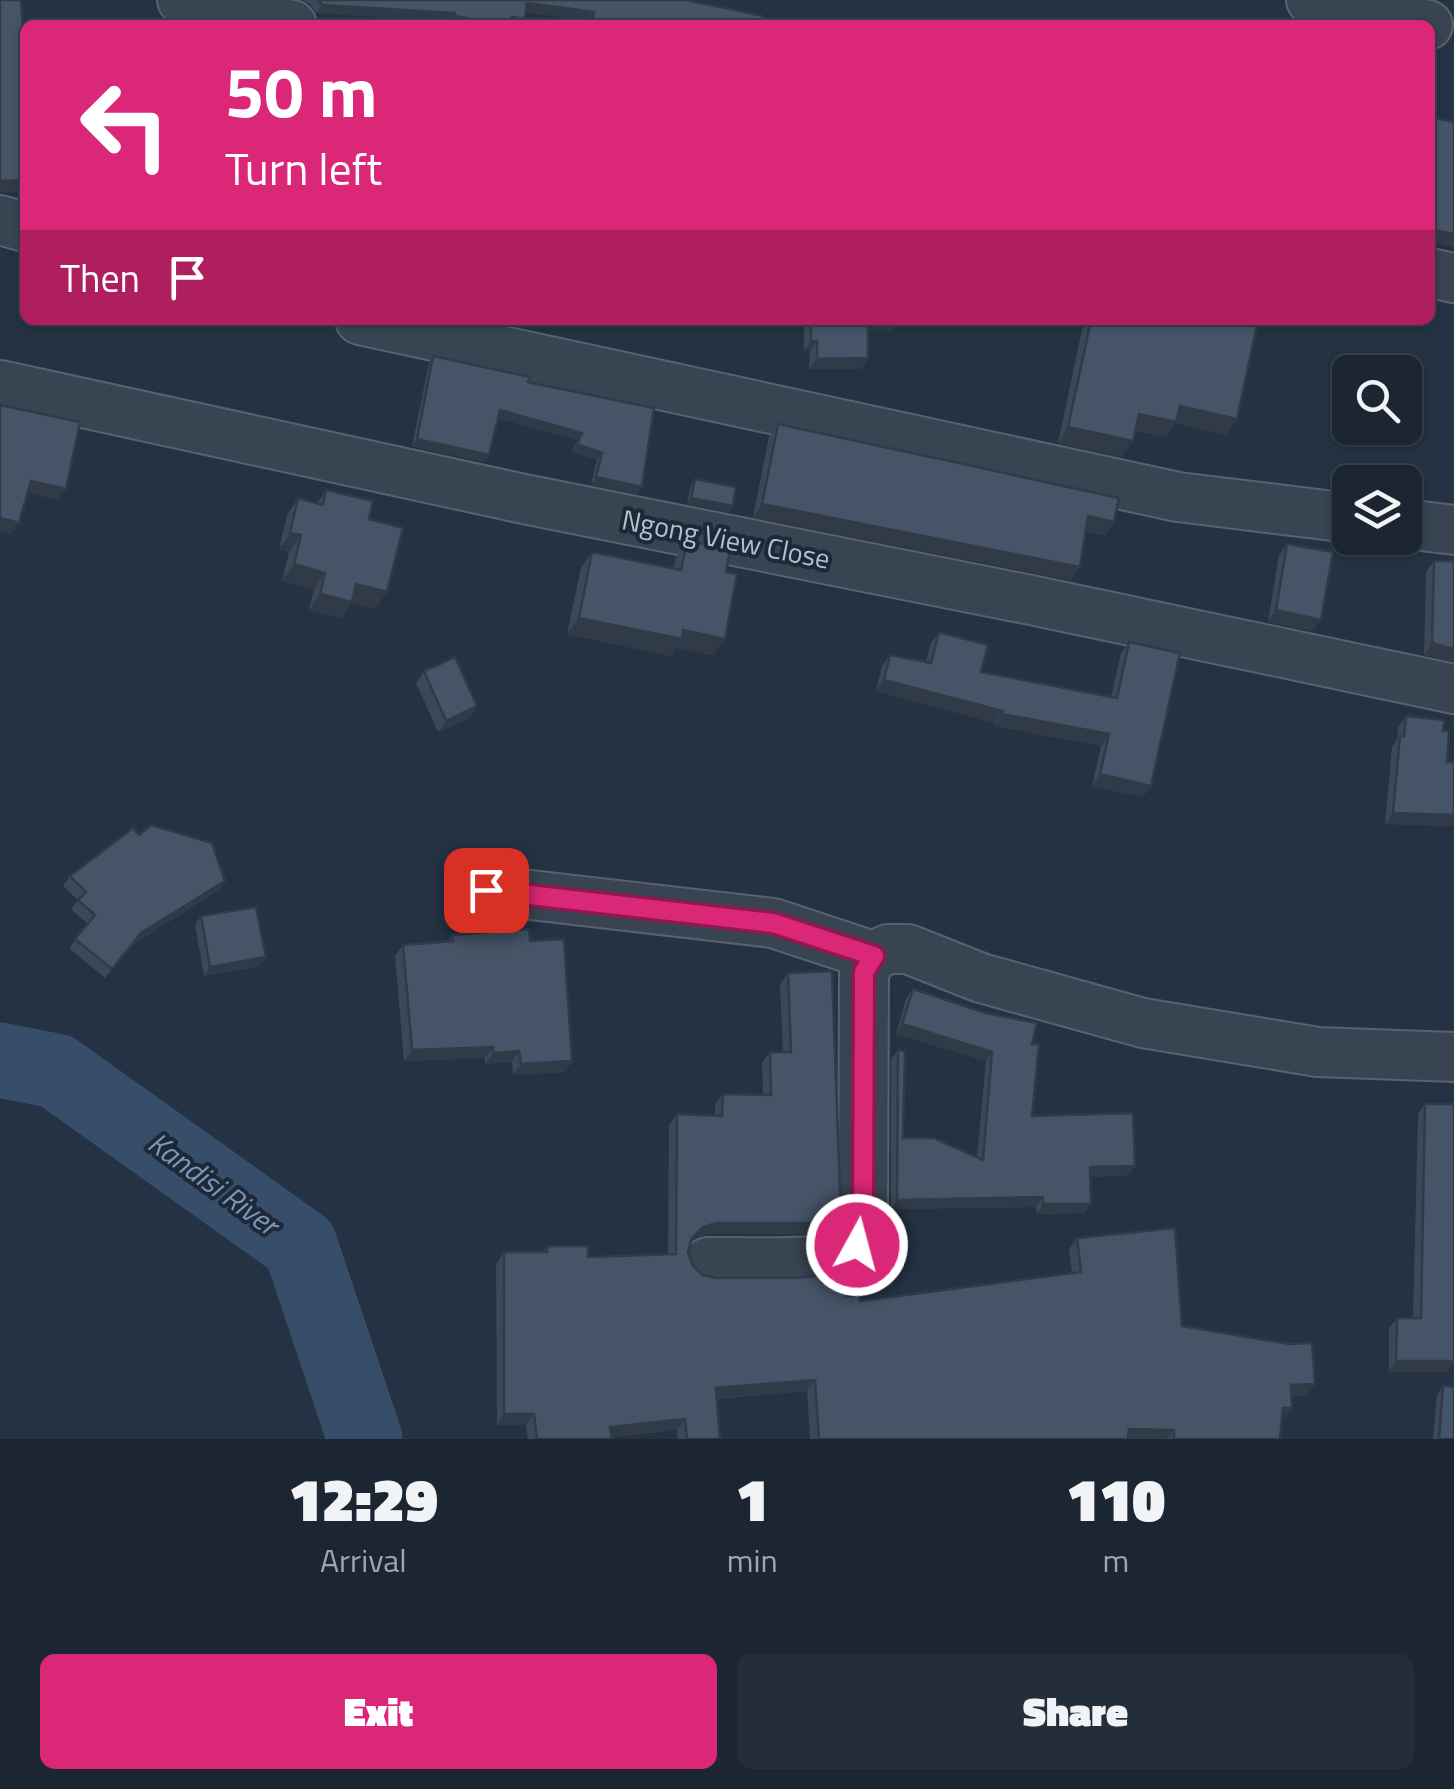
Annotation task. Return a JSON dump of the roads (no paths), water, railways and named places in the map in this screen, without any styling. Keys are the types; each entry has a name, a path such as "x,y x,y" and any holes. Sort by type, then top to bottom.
{"street":[{"path":"182,0 270,20"},
{"path":"1310,0 1405,20"},
{"path":"383,325 1178,498 1332,516"},
{"name":"Ngong View Close","path":"0,385 524,500 1454,688"},
{"path":"1422,526 1454,530"},
{"path":"486,890 773,923 874,956"},
{"path":"708,1262 824,1261 850,1254 857,1245 863,1221 864,972 874,956 888,949 908,949 981,978 1162,1026 1318,1052 1454,1057"}],"waterway":[{"name":"Kandisi River","path":"0,1060 56,1071 300,1245 365,1439"}]}
